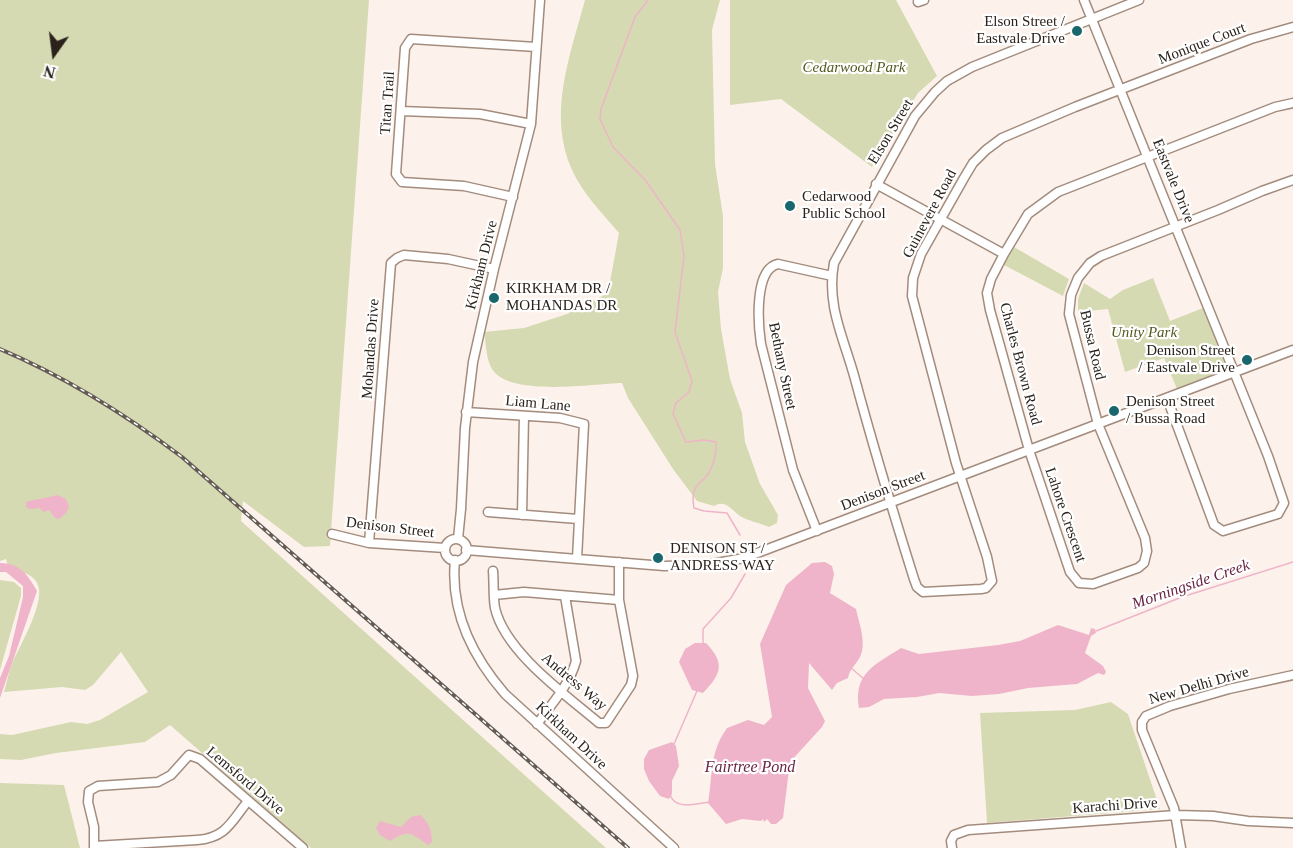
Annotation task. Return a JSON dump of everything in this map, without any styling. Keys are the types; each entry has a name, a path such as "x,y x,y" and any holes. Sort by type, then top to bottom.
{"street":[{"name":"Kirkham Drive","path":"458,539 466,412 473,362 531,124 540,0"},
{"name":"Eastvale Drive","path":"1084,0 1122,89 1283,496 1284,503 1278,514 1223,531 1214,525 1167,398"},
{"name":"Elson Street","path":"890,503 833,307 834,262 915,116 934,92 947,81 972,67 1139,0"},
{"name":"Monique Court","path":"1122,89 1251,39 1293,27"},
{"name":"Titan Trail","path":"513,197 464,186 402,182 396,174 405,48 411,39 536,46"},
{"name":"Guinevere Road","path":"890,503 914,579 920,589 928,594 986,588 992,581 960,476 912,296 913,278 921,254 973,163 986,150 1002,138 1122,89"},
{"name":"Charles Brown Road","path":"1029,450 996,336 987,293 991,279 1028,214 1058,192 1275,107 1293,103"},
{"path":"401,111 480,114 531,124"},
{"name":"Bussa Road","path":"1098,424 1070,320 1072,289 1081,273 1101,256 1293,180"},
{"path":"876,184 1004,254"},
{"name":"Mohandas Drive","path":"369,543 391,263 404,255 448,259 494,269"},
{"name":"Bethany Street","path":"816,531 793,470 761,344 758,323 763,279 771,265 778,264 832,276"},
{"name":"Denison Street","path":"466,550 686,566 726,562 747,557 1293,350"},
{"name":"Liam Lane","path":"466,412 560,418 584,424 578,519"},
{"path":"522,515 524,416"},
{"name":"Lahore Crescent","path":"1029,450 1070,572 1079,583 1093,584 1138,568 1144,563 1148,551 1145,538 1098,424"},
{"path":"488,512 578,519 577,559"},
{"name":"Denison Street","path":"332,534 369,543 445,548"},
{"path":"458,539 464,542 466,550 462,558 455,560 447,555 445,548 448,542 458,539"},
{"name":"Kirkham Drive","path":"455,560 454,590 460,619 471,646 495,683 674,848"},
{"name":"Andress Way","path":"493,571 495,609 521,655 599,723 606,723 631,685 633,676 619,600 619,562"},
{"path":"494,595 524,592 619,600"},
{"path":"537,724 561,691 576,662 565,596"},
{"name":"New Delhi Drive","path":"1181,848 1176,814 1142,730 1142,723 1146,716 1170,706 1219,692 1292,676"},
{"name":"Lemsford Drive","path":"94,847 94,827 88,802 89,790 98,786 158,782 176,770 183,759 189,755 200,759 303,848"},
{"path":"94,847 211,838 220,835 248,801"},
{"name":"Karachi Drive","path":"952,848 951,841 954,835 968,830 1176,814 1293,824"}],"green space":[{"path":"0,0 369,0 330,546 304,547 243,501 241,521 606,848 311,848 170,725 145,742 56,753 21,760 0,759 0,734 12,735 71,722 87,724 100,720 148,692 121,652 93,685 85,690 62,687 4,692 12,665 36,610 39,590 32,577 9,569 6,559 0,561"},
{"path":"585,0 720,0 712,30 715,164 723,216 723,268 718,292 721,329 730,379 742,413 745,442 760,484 778,515 777,523 769,527 743,518 728,506 718,504 714,506 697,501 673,469 628,398 622,383 533,386 501,378 488,361 484,332 524,328 567,314 608,293 619,233 576,179 565,149 561,128 564,85"},
{"name":"Cedarwood Park","path":"730,0 896,0 937,76 918,93 872,167 781,99 730,105"},
{"path":"1014,247 1069,279 1063,296 1004,265"},
{"name":"Unity Park","path":"1153,278 1170,321 1203,308 1226,367 1223,373 1177,389 1164,358 1125,372 1108,309 1078,312 1078,299 1084,283 1110,299 1123,290"},
{"path":"0,580 14,582 21,588 21,596 0,670"},
{"path":"1111,702 1128,714 1160,809 987,823 980,713 1075,710"},
{"path":"0,783 64,785 80,848 0,848"}],"water":[{"path":"57,495 66,499 69,507 59,519 55,518 49,510 43,512 40,508 26,507 26,502"},
{"name":"Fairtree Pond","path":"825,562 832,566 834,574 830,593 856,609 863,639 860,657 848,678 837,683 832,690 809,663 808,688 825,721 790,762 783,818 776,824 771,824 767,819 764,822 763,819 761,821 742,819 726,824 708,803 717,746 727,728 748,720 764,725 772,717 760,644 786,585 812,563"},
{"path":"0,563 13,565 23,571 37,591 0,698 0,678 9,656 23,597 23,586 6,572 0,572"},
{"path":"1058,625 1089,635 1091,628 1095,629 1096,633 1091,636 1085,653 1103,666 1106,672 1104,675 1098,673 1077,684 1028,688 999,694 972,696 939,693 884,699 869,707 859,708 858,696 863,678 875,665 901,648 919,654 998,645 1020,641"},
{"path":"695,643 706,643 719,663 714,680 703,693 692,690 679,662 685,649"},
{"path":"672,742 676,746 679,766 672,781 672,794 669,799 660,796 649,781 644,769 644,759 649,750"},
{"path":"420,815 431,830 432,842 428,845 410,834 390,841 380,835 376,828 380,821 401,827 411,817"}],"waterway":[{"name":"Morningside Creek","path":"648,0 635,17 601,109 600,119 613,147 646,181 680,230 684,256 675,332 692,381 689,392 676,403 673,414 686,442 704,440 716,442 716,451 708,474 694,491 694,508 727,513 740,535"},
{"name":"Morningside Creek","path":"1096,631 1182,597 1293,562"},
{"name":"Morningside Creek","path":"703,645 703,629 731,598 745,574"},
{"path":"850,667 865,680"},
{"name":"Morningside Creek","path":"674,744 697,691"},
{"name":"Morningside Creek","path":"670,795 673,800 682,805 711,802"}],"railway":[{"path":"0,349 94,397 182,457 628,848"}],"place":[{"name":"Elson Street / Eastvale Drive","path":"1077,31"},
{"name":"Cedarwood Public School","path":"790,206"},
{"name":"KIRKHAM DR / MOHANDAS DR","path":"494,298"},
{"name":"Denison Street / Eastvale Drive","path":"1247,360"},
{"name":"Denison Street / Bussa Road","path":"1114,411"},
{"name":"DENISON ST / ANDRESS WAY","path":"658,558"}]}
